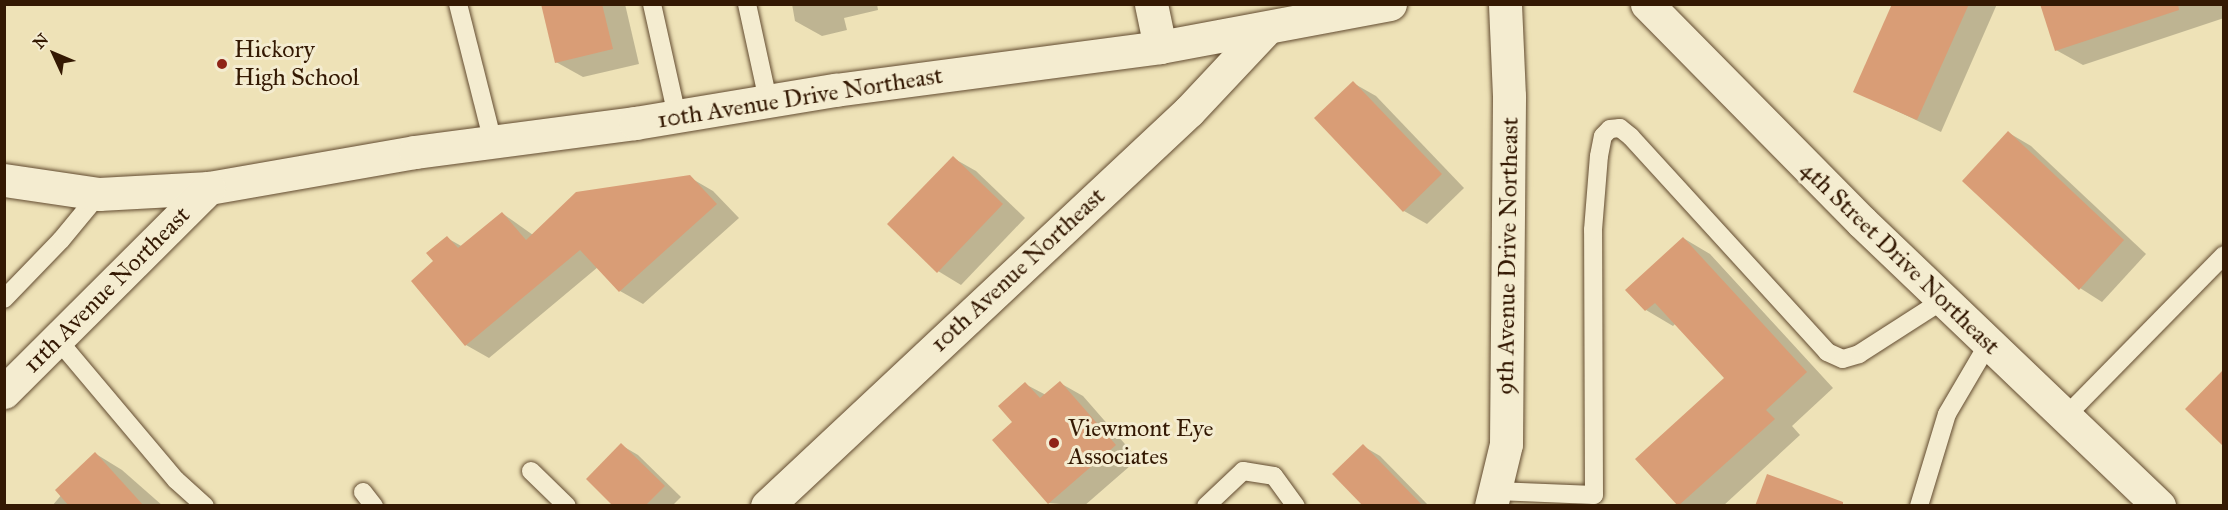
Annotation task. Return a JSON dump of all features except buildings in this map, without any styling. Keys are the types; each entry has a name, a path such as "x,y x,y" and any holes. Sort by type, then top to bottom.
{"street":[{"path":"1151,4 1160,47"},
{"name":"10th Avenue Drive Northeast","path":"4,180 99,194 209,188 768,100 1160,47 1265,30 1390,4"},
{"name":"9th Avenue Drive Northeast","path":"1494,498 1506,444 1509,96 1505,4"},
{"name":"4th Street Drive Northeast","path":"1647,4 1943,300 2158,506"},
{"name":"10th Avenue Northeast","path":"767,506 1190,111 1265,30"},
{"name":"11th Avenue Northeast","path":"4,392 209,188"}],"lane":[{"path":"458,4 493,142"},
{"path":"652,4 677,116"},
{"path":"747,4 768,100"},
{"path":"1494,498 1594,495 1593,230 1599,156 1603,136 1611,129 1620,128 1631,137 1827,352 1843,358 1859,354 1943,300"},
{"path":"4,299 62,240 99,194"},
{"path":"2066,417 2223,255"},
{"path":"58,340 176,480 205,506"},
{"path":"1918,506 1947,414 1988,344"},
{"path":"531,471 567,506"},
{"path":"1206,506 1243,471 1274,476 1296,506"}],"place":[{"name":"Hickory High School","path":"222,64"},
{"name":"Viewmont Eye Associates","path":"1054,443"}]}
